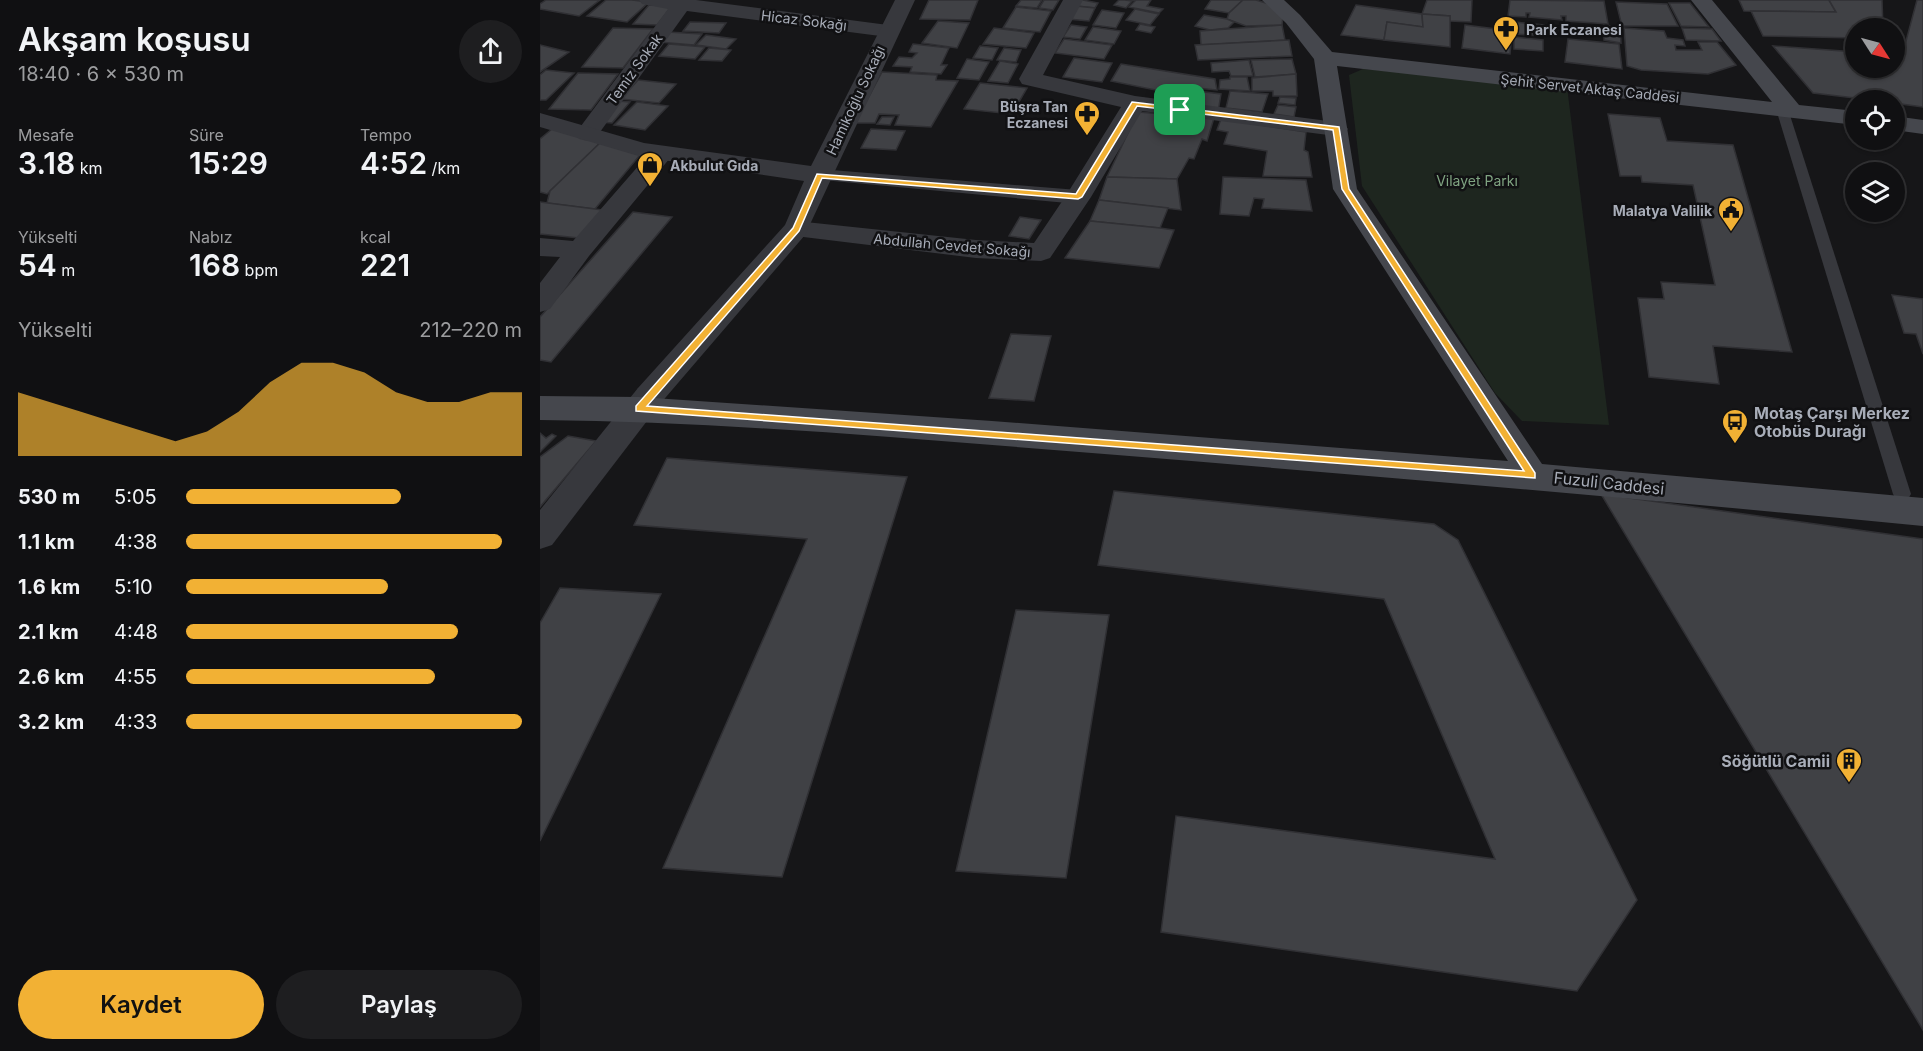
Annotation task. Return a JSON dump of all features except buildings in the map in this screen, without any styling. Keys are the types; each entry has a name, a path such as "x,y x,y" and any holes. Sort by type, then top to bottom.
{"main road":[{"path":"1272,0 1293,19 1325,58 1346,189 1529,468"},
{"path":"1701,0 1786,110"},
{"name":"Şehit Servet Aktaş Caddesi","path":"1325,58 1845,117"},
{"path":"1905,125 1923,127"},
{"name":"Fuzuli Caddesi","path":"540,392 644,402 1529,468 1916,501"},
{"name":"Fuzuli Caddesi","path":"540,408 644,402"}],"street":[{"name":"Hicaz Sokağı","path":"649,0 888,31"},
{"name":"Hamikoğlu Sokağı","path":"540,535 644,402 796,229 819,175 905,0"},
{"path":"1073,0 1030,79 1135,103 1336,129"},
{"name":"Temiz Sokak","path":"587,134 682,4"},
{"name":"Abdullah Cevdet Sokağı","path":"796,229 976,249 1041,252 1078,197 1135,103"},
{"path":"540,120 642,150 662,153 819,175 1078,197"},
{"path":"540,302 580,250 662,153"},
{"path":"540,247 580,250"}],"lane":[{"path":"1786,110 1916,501"}],"green space":[{"name":"Vilayet Parkı","path":"1363,69 1567,87 1609,425 1522,421 1495,393 1362,186 1349,75"}],"place":[{"name":"Park Eczanesi","path":"1506,52"},
{"name":"Büşra Tan Eczanesi","path":"1087,137"},
{"name":"Akbulut Gıda","path":"650,188"},
{"name":"Malatya Valilik","path":"1731,233"},
{"name":"Motaş Çarşı Merkez Otobüs Durağı","path":"1735,445"},
{"name":"Söğütlü Camii","path":"1849,784"}],"route":[{"path":"1135,103 1180,110 1336,129 1346,189 1525,461 1532,476 992,433 639,409 796,229 819,175 1078,197 1135,103"}]}
